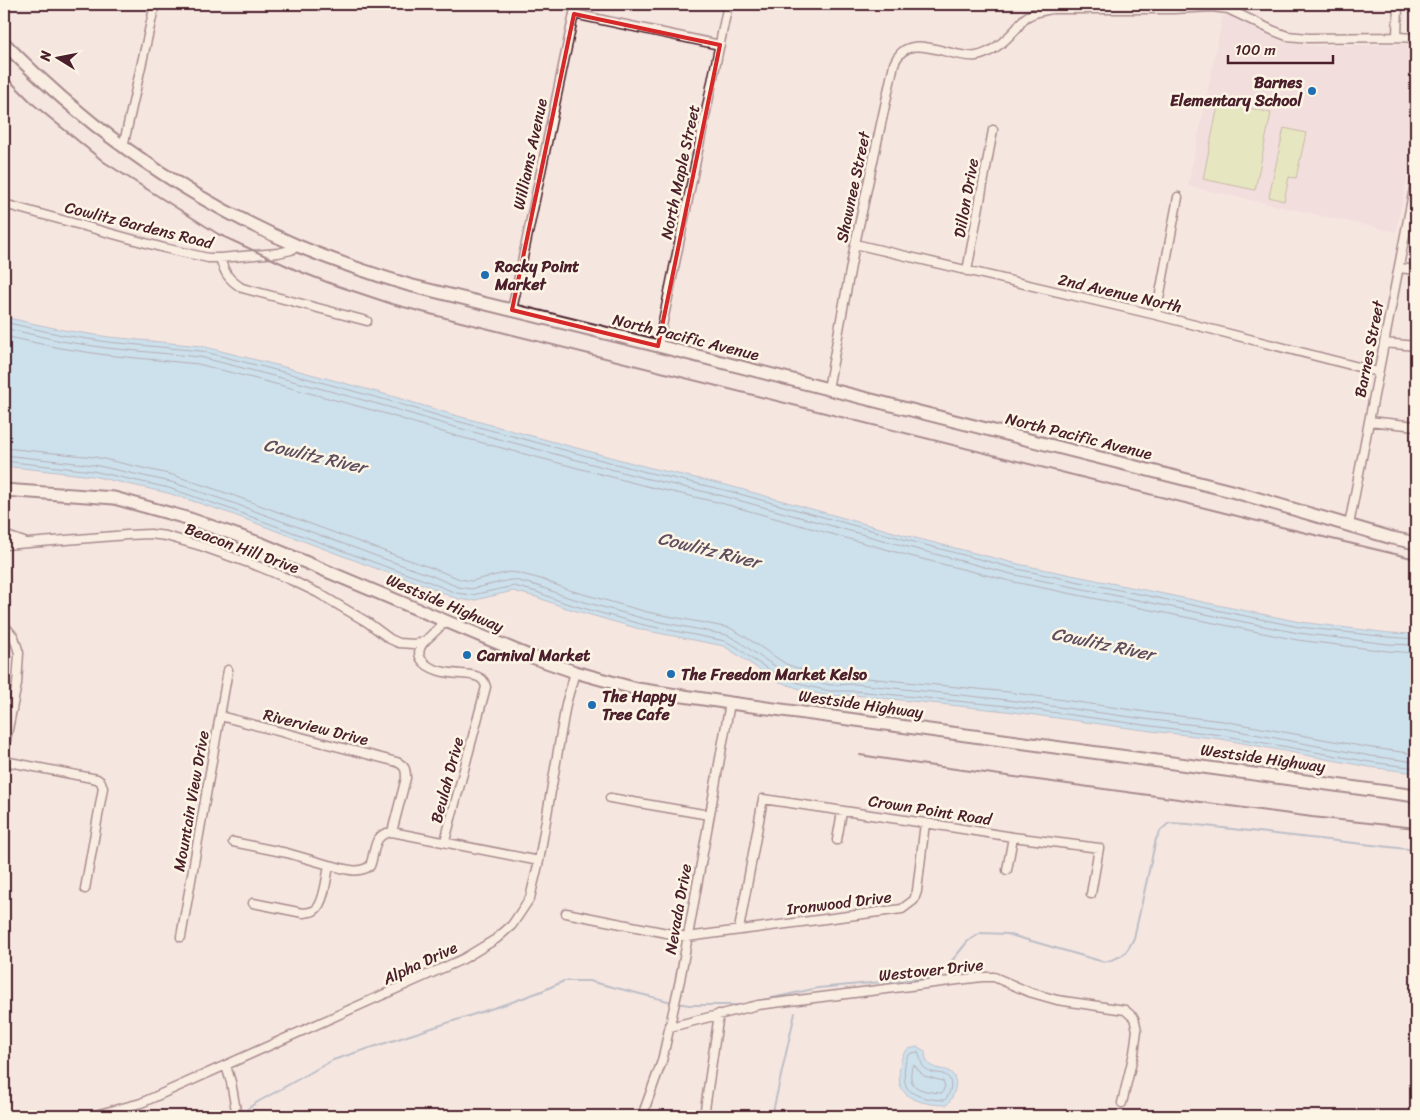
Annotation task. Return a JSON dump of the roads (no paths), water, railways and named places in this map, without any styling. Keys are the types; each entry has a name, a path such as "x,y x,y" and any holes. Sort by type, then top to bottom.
{"street":[{"path":"123,147 155,4"},
{"name":"Williams Avenue","path":"512,310 576,4"},
{"name":"North Maple Street","path":"658,346 728,4"},
{"path":"1397,37 1398,4"},
{"name":"Shawnee Street","path":"828,389 855,244 894,64 897,55 905,49 913,46 976,56 988,52 1000,44 1015,30 1024,18 1036,12 1052,9 1173,9 1212,7 1228,9 1288,36 1309,38 1415,38"},
{"path":"574,14 720,45"},
{"name":"North Pacific Avenue","path":"4,43 66,102 123,147 160,172 203,199 263,230 369,273 401,283 1236,492 1392,538 1416,543"},
{"name":"Dillon Drive","path":"967,271 992,130"},
{"name":"Barnes Street","path":"1349,525 1415,192 1416,178"},
{"path":"1156,315 1178,197"},
{"name":"Cowlitz Gardens Road","path":"4,204 164,248 208,258 278,253 299,246"},
{"name":"2nd Avenue North","path":"855,244 1156,315 1378,372"},
{"path":"220,258 225,272 232,282 242,288 367,321"},
{"path":"1399,268 1416,270"},
{"path":"1384,343 1416,346"},
{"path":"1369,421 1416,426"},
{"name":"Westside Highway","path":"4,490 114,498 190,519 262,544 529,656 574,672 637,689 1416,796"},
{"name":"Beacon Hill Drive","path":"4,545 126,535 150,534 166,536 243,561 291,580 318,593 395,641 411,644 425,641"},
{"path":"4,535 28,544"},
{"path":"425,641 446,621"},
{"path":"4,625 14,637 19,653 19,669 4,750"},
{"name":"Beulah Drive","path":"392,832 445,842 486,687 484,681 479,677 450,673 430,666 422,660 419,653 425,641"},
{"name":"Mountain View Drive","path":"181,937 228,670"},
{"name":"Alpha Drive","path":"91,1116 141,1103 226,1066 463,959 496,939 519,914 530,898 539,861 566,704 574,672"},
{"path":"4,701 13,703"},
{"name":"Nevada Drive","path":"642,1116 662,1061 670,1027 730,703"},
{"name":"Riverview Drive","path":"220,716 397,762 404,766 406,778 392,832"},
{"path":"4,761 97,779 101,782 103,788 85,889"},
{"path":"610,798 709,816"},
{"name":"Crown Point Road","path":"740,929 763,800 1099,848 1091,894"},
{"path":"837,840 842,812"},
{"name":"Ironwood Drive","path":"687,937 902,909 914,900 917,891 926,823"},
{"path":"233,842 287,853 351,871 364,870 370,866 375,844 379,836 392,832"},
{"name":"Crown Point Road","path":"1007,870 1013,837"},
{"path":"445,842 539,861"},
{"path":"252,903 303,912 316,910 321,903 329,865"},
{"path":"566,912 687,937"},
{"name":"Westover Drive","path":"670,1027 758,1005 982,976 994,977 1029,992 1057,1000 1125,1010 1134,1018 1137,1030 1134,1053 1122,1103"},
{"path":"704,1116 719,1014"},
{"path":"226,1066 237,1116"}],"water":[{"name":"Cowlitz River","path":"4,317 63,330 109,337 201,346 388,395 454,415 647,467 726,485 915,538 1018,564 1300,622 1389,633 1416,634 1416,773 1369,767 1221,739 1006,711 854,695 830,696 806,691 777,681 724,646 643,630 513,591 471,601 454,598 426,585 383,571 229,513 168,493 92,476 4,466"},
{"path":"918,1047 925,1051 930,1065 947,1070 955,1078 954,1092 947,1105 915,1100 906,1094 901,1087 899,1073 904,1053 910,1048"}],"waterway":[{"path":"677,1003 689,1005 740,1005 818,988 935,977 942,973 968,941 981,933 1007,934 1104,962 1116,959 1126,952 1134,938 1156,839 1161,830 1169,823 1416,850"},
{"path":"240,1115 254,1104 333,1060 512,1002 564,981 589,981 672,1002"},
{"path":"772,1116 795,1013"}],"railway":[{"path":"4,75 33,104 104,162 218,234 296,270 332,284 392,304 457,321 1416,559"},
{"path":"860,755 1312,817 1416,828"}],"place":[{"name":"Barnes Elementary School","path":"1312,91"},
{"name":"Rocky Point Market","path":"485,275"},
{"name":"Carnival Market","path":"467,655"},
{"name":"The Freedom Market Kelso","path":"671,674"},
{"name":"The Happy Tree Cafe","path":"592,705"}]}
